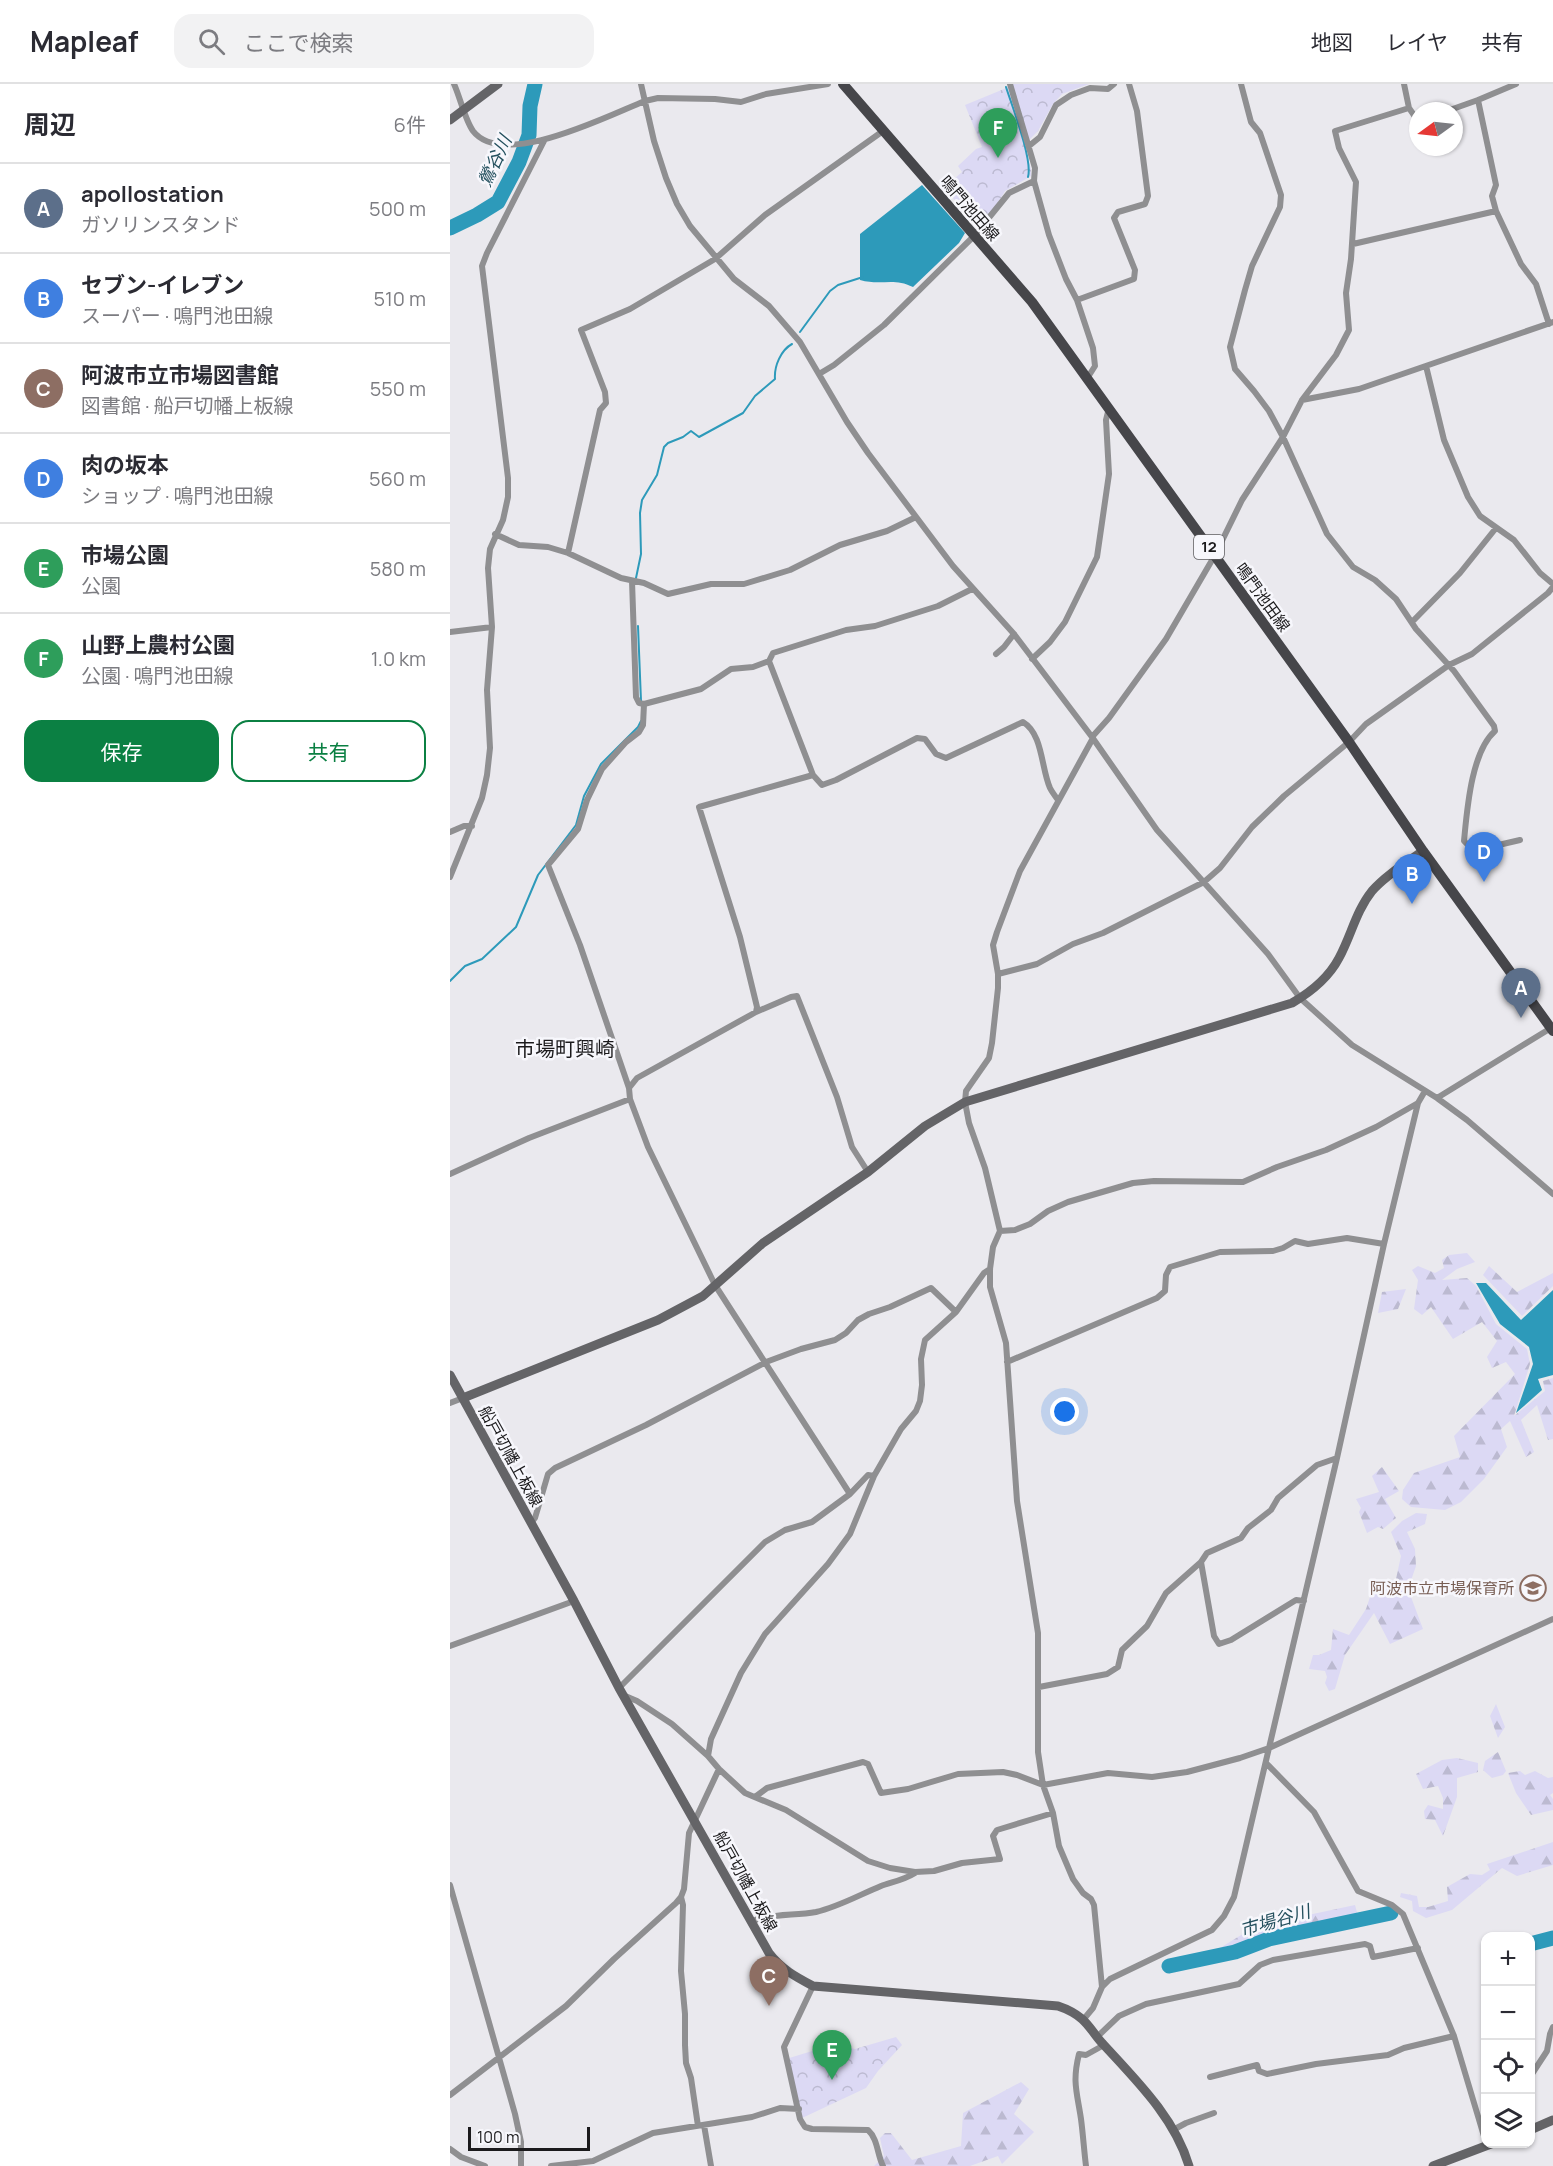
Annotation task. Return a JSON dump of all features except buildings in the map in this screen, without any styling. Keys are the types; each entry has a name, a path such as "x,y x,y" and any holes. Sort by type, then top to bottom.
{"main road":[{"path":"450,120 498,84"},
{"name":"鳴門池田線","path":"843,84 1032,302 1349,741 1423,851 1552,1029"},
{"path":"463,1398 666,1317 695,1301 763,1243 868,1172 925,1126 965,1102 1283,1007 1300,998 1327,975 1339,958 1357,915 1372,892 1387,877 1423,851"},
{"name":"船戸切幡上板線","path":"450,1375 621,1691 778,1965 813,1986 1058,2006 1070,2010 1083,2020 1138,2082 1173,2130 1184,2150 1189,2166"},
{"path":"1535,2128 1553,2120"},
{"path":"1432,2166 1481,2143"}],"street":[{"path":"454,84 474,132 503,145 544,141 645,101 715,99 741,102 766,94 828,84"},
{"path":"641,84 654,141 677,204 690,226 715,259 734,279 769,306 800,342 863,445 972,589 1014,634 1092,737 1144,812 1268,954 1300,998 1352,1045 1437,1098 1467,1120 1553,1194"},
{"path":"1010,84 1035,168 1034,181 1049,235 1077,300 1093,348 1095,366 1088,377"},
{"path":"1029,147 1040,137 1056,105 1071,95 1090,88 1108,89 1114,84"},
{"path":"1077,300 1134,279 1136,270 1114,218 1118,212 1145,204 1148,196 1137,111 1130,84"},
{"path":"1241,84 1251,122 1260,133 1281,195 1280,207 1250,274 1230,346 1235,369 1264,404 1283,437 1326,534 1353,567 1375,580 1396,599 1494,726 1495,731 1488,737 1470,784 1464,841 1473,850 1477,850 1520,840"},
{"path":"1102,1987 1094,1905 1073,1879 1059,1846 1053,1813 1043,1785 1038,1752 1038,1633 1017,1502 1006,1343 990,1287 993,1247 1000,1231 985,1168 969,1123 965,1102 966,1091 989,1058 994,1032 998,974 993,945 1020,872 1092,737 1109,718 1166,639 1215,555 1242,500 1283,437 1302,400 1336,355 1349,330 1346,293 1353,244 1356,182 1339,148 1335,131 1408,108 1404,84"},
{"path":"1463,105 1516,84"},
{"path":"1302,400 1359,389 1551,323 1536,284 1521,264 1496,211 1492,196 1496,185 1478,100"},
{"path":"568,553 600,410 606,402 605,392 581,330 630,309 715,259 765,215 883,130"},
{"path":"450,877 482,798 490,748 487,690 492,627 490,549 505,509 508,478 482,266 544,141"},
{"path":"819,374 834,365 884,325 974,236 1009,193 1034,181"},
{"path":"1353,244 1496,211"},
{"path":"998,974 1037,964 1073,944 1111,929 1204,882 1220,868 1252,827 1366,724 1449,665 1472,654 1548,593 1553,586 1514,540 1480,516 1451,460 1426,366"},
{"path":"1032,659 1050,642 1065,622 1097,556 1109,474 1106,420 1110,408"},
{"path":"495,534 519,545 548,547 568,553 596,568 644,583 668,594 711,584 744,584 790,570 840,545 887,531 916,517"},
{"path":"1412,622 1460,573 1496,528"},
{"path":"632,581 636,697 642,704 643,725 639,732 626,742 602,769 587,800 578,829 548,865 580,945 648,1147 715,1285 850,1494"},
{"path":"642,704 701,689 731,669 753,667 769,661 773,653 846,630 875,626 938,606 972,589"},
{"path":"450,632 492,627"},
{"path":"996,654 1014,634"},
{"path":"769,661 813,775 822,785 917,738 925,739 936,754 946,758 1023,722 1029,726 1050,787 1058,800"},
{"path":"756,1012 757,1007 740,937 699,807 813,775"},
{"path":"450,832 464,826 472,826"},
{"path":"629,1088 637,1078 756,1012 797,996 837,1096 852,1147 868,1172"},
{"path":"1437,1098 1552,1029"},
{"path":"1083,2020 1094,2008 1102,1987 1110,1979 1212,1930 1224,1916 1233,1897 1304,1601 1384,1244 1418,1103 1425,1091"},
{"path":"450,1174 529,1138 630,1099"},
{"path":"1000,1231 1015,1230 1030,1224 1048,1211 1068,1202 1133,1183 1243,1182 1376,1127 1418,1103"},
{"path":"1007,1362 1157,1298 1165,1291 1166,1275 1170,1267 1209,1254 1273,1251 1295,1241 1308,1245 1339,1238 1384,1244"},
{"path":"708,1756 711,1739 741,1673 765,1634 828,1564 850,1534 874,1476 901,1429 916,1412 922,1385 921,1359 925,1340 956,1311 984,1273 990,1269"},
{"path":"531,1523 548,1474 555,1467 646,1425 766,1362 835,1340 864,1317 931,1288 936,1290 956,1311"},
{"path":"450,1403 463,1398"},
{"path":"1039,1687 1107,1674 1118,1668 1122,1650 1147,1626 1166,1593 1201,1562 1208,1552 1241,1538 1248,1528 1271,1510 1278,1498 1317,1464 1337,1458"},
{"path":"874,1476 868,1475 850,1494 812,1522 785,1530 765,1542 621,1691 672,1724 745,1793 786,1810 868,1861 890,1868 915,1872 934,1871 962,1863 1000,1859 993,1836 997,1830 1053,1813"},
{"path":"1201,1562 1214,1636 1219,1644 1231,1640 1296,1600 1304,1601"},
{"path":"450,1646 574,1601"},
{"path":"755,1797 767,1788 863,1762 868,1764 881,1793 908,1789 958,1774 1004,1772 1043,1785 1108,1773 1152,1777 1186,1772 1269,1748 1553,1619"},
{"path":"1266,1763 1314,1812 1358,1891 1392,1905 1403,1914 1454,2036 1481,2125"},
{"path":"711,2166 685,2054 685,2014 681,1971 683,1905 681,1897 689,1833 719,1769"},
{"path":"752,1921 784,1913 826,1909 908,1877 915,1872"},
{"path":"450,1885 500,2056 521,2142 520,2166"},
{"path":"450,2095 566,2006 681,1897"},
{"path":"1097,2037 1119,2016 1146,2004 1239,1983 1260,1965 1273,1960 1365,1944 1370,1946 1373,1957 1418,1948"},
{"path":"813,1986 784,2047 800,2119 805,2127 812,2129 868,2130 874,2136 879,2159 883,2166"},
{"path":"1535,2069 1547,2051 1553,2027"},
{"path":"1210,2076 1257,2065 1259,2071 1268,2074 1316,2064 1388,2055 1404,2048 1454,2036"},
{"path":"1086,2166 1081,2118 1074,2086 1075,2069 1079,2054 1086,2055 1104,2045"},
{"path":"551,2166 593,2161 653,2133 673,2128 701,2126 752,2117 780,2108 799,2109"},
{"path":"1173,2130 1214,2113"},
{"path":"450,2149 461,2157 485,2166"}],"green space":[{"path":"1011,84 1089,84 1062,94 1053,104 1038,131 1025,144 1031,176 1005,191 996,206 977,225 944,188 962,172 958,166 976,149 982,147 965,105"},
{"path":"1467,1253 1475,1262 1457,1269 1442,1280 1467,1278 1476,1286 1496,1324 1527,1349 1530,1364 1514,1416 1545,1391 1543,1381 1553,1378 1553,1439 1548,1440 1537,1405 1521,1420 1534,1452 1526,1457 1510,1421 1501,1429 1507,1447 1484,1479 1461,1502 1445,1510 1411,1507 1402,1499 1403,1490 1414,1473 1460,1457 1454,1436 1515,1374 1506,1362 1492,1368 1487,1357 1497,1341 1482,1322 1453,1339 1431,1307 1422,1315 1414,1309 1418,1280 1412,1270 1418,1266 1435,1273 1444,1268 1442,1260 1449,1255"},
{"path":"1489,1266 1517,1292 1553,1273 1553,1286 1522,1316 1483,1275"},
{"path":"1406,1289 1398,1309 1378,1313 1382,1292"},
{"path":"1382,1467 1399,1491 1385,1499 1396,1518 1383,1529 1378,1527 1367,1533 1359,1512 1361,1508 1356,1499 1379,1492 1372,1476"},
{"path":"1416,1513 1427,1514 1425,1524 1407,1532 1415,1549 1416,1566 1408,1589 1423,1629 1390,1644 1374,1613 1345,1655 1335,1689 1329,1691 1325,1683 1327,1677 1325,1671 1309,1669 1313,1655 1331,1650 1333,1629 1349,1635 1366,1609 1371,1594 1396,1579 1401,1556 1391,1532 1402,1521"},
{"path":"1496,1704 1505,1727 1498,1738 1490,1716"},
{"path":"1498,1752 1506,1771 1503,1775 1492,1778 1483,1770 1485,1761"},
{"path":"1457,1758 1478,1763 1478,1772 1457,1778 1457,1797 1443,1836 1435,1820 1425,1819 1424,1811 1428,1805 1443,1809 1443,1798 1438,1786 1423,1789 1416,1774 1442,1760"},
{"path":"1520,1771 1525,1775 1535,1771 1548,1778 1553,1777 1553,1793 1550,1795 1553,1799 1553,1810 1531,1815 1516,1793 1508,1773"},
{"path":"1553,1842 1553,1865 1517,1876 1502,1868 1452,1910 1426,1918 1413,1911 1412,1901 1400,1897 1401,1893 1417,1896 1419,1907 1428,1907 1448,1901 1447,1887 1470,1874 1482,1875 1490,1870 1487,1864"},
{"path":"1355,1905 1358,1916 1270,1934 1235,1949 1216,1954 1215,1951 1251,1929"},
{"path":"896,2037 902,2045 866,2088 800,2119 786,2059 835,2044 855,2049"},
{"path":"1021,2082 1029,2089 1014,2114 1034,2132 1002,2164 998,2156 970,2166 874,2166 884,2156 880,2138 885,2133 891,2133 912,2160 961,2146 963,2113"}],"water":[{"path":"922,185 965,233 959,243 913,287 893,282 860,280 860,234"},
{"path":"1476,1283 1486,1283 1521,1320 1553,1290 1553,1375 1538,1379 1542,1390 1516,1413 1533,1364 1529,1347 1500,1324"}],"waterway":[{"name":"鶯谷川","path":"450,228 498,202 519,162 529,135 530,106 535,84"},
{"path":"1006,87 1028,158 1028,177"},
{"path":"800,332 830,291 838,285 863,277"},
{"path":"636,578 641,554 642,500 657,475 664,447 691,431 699,437 743,413 755,396 775,379 779,359 792,344"},
{"path":"638,626 641,701"},
{"path":"450,981 465,966 482,959 516,927 538,875 576,825 584,796 601,764 638,727 641,721"},
{"name":"市場谷川","path":"1169,1966 1235,1952 1269,1939 1391,1913"},
{"name":"市場谷川","path":"1535,1943 1553,1938"}],"place":[{"name":"山野上農村公園","path":"998,158"},
{"name":"肉の坂本","path":"1484,882"},
{"name":"セブン-イレブン","path":"1412,904"},
{"name":"apollostation","path":"1521,1018"},
{"name":"阿波市立市場保育所","path":"1533,1588"},
{"name":"阿波市立市場図書館","path":"769,2006"},
{"name":"市場公園","path":"832,2080"}],"district":[{"name":"市場町興崎","path":"565,1049"}]}
